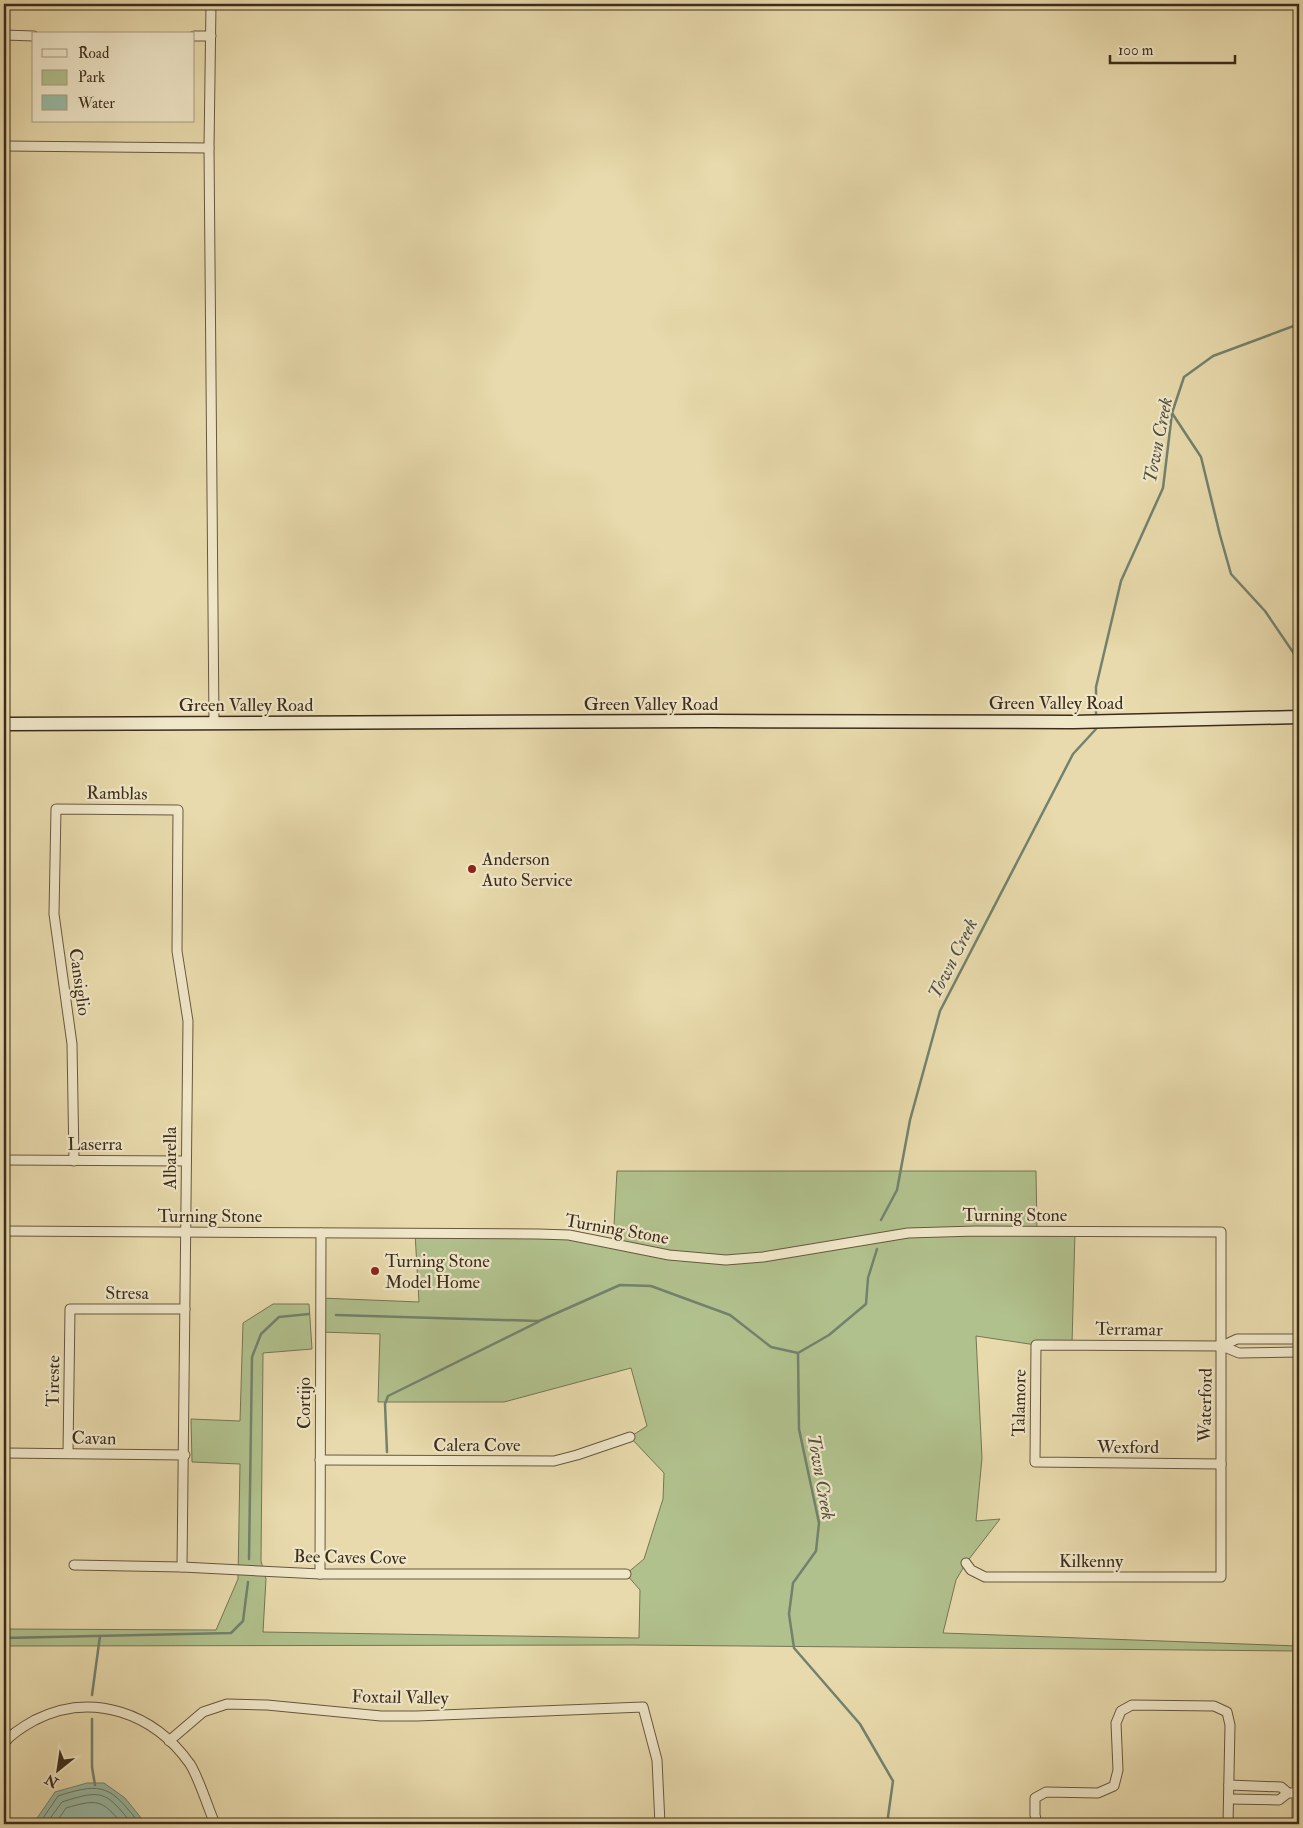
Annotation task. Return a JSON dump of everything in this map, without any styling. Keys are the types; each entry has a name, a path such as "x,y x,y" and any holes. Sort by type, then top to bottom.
{"street":[{"path":"211,4 209,148 214,723"},
{"path":"4,35 32,36"},
{"path":"195,36 211,36"},
{"path":"4,146 209,148"},
{"name":"Green Valley Road","path":"4,724 1073,722 1299,717"},
{"name":"Ramblas","path":"56,809 178,810"},
{"name":"Cansiglio","path":"56,809 54,914 72,1044 74,1160"},
{"name":"Albarella","path":"178,810 177,951 188,1021 185,1455 182,1567"},
{"name":"Laserra","path":"4,1160 186,1161"},
{"name":"Turning Stone","path":"4,1232 569,1235 664,1254 698,1259 726,1260 763,1257 908,1232 1221,1232"},
{"name":"Waterford","path":"1221,1232 1221,1577"},
{"name":"Cortijo","path":"320,1574 321,1233"},
{"name":"Stresa","path":"70,1309 185,1309"},
{"name":"Tireste","path":"68,1454 70,1309"},
{"path":"1297,1824 1292,1793 1299,1322"},
{"name":"Terramar","path":"1222,1346 1237,1339 1299,1340"},
{"name":"Terramar","path":"1036,1345 1222,1346 1239,1353 1299,1352"},
{"name":"Talamore","path":"1035,1462 1036,1345"},
{"name":"Calera Cove","path":"320,1460 554,1461 630,1437"},
{"name":"Cavan","path":"4,1453 185,1455"},
{"name":"Wexford","path":"1035,1462 1221,1464"},
{"name":"Kilkenny","path":"966,1563 971,1570 985,1576 1221,1577"},
{"name":"Bee Caves Cove","path":"74,1565 182,1567 320,1574 626,1574"},
{"name":"Foxtail Valley","path":"169,1741 204,1712 228,1704 267,1705 381,1716 643,1707 657,1760 660,1824"},
{"path":"1038,1824 1035,1815 1035,1798 1046,1792 1098,1793 1114,1786 1118,1770 1116,1722 1121,1710 1132,1705 1214,1706 1227,1712 1230,1725 1228,1824"},
{"path":"5,1738 48,1713 70,1708 91,1707 110,1709 134,1716 159,1731 190,1765 215,1824"},
{"path":"1229,1785 1281,1786 1292,1793"},
{"path":"1229,1799 1279,1800 1292,1793"}],"green space":[{"path":"617,1171 1036,1171 1037,1231 1075,1232 1072,1344 1036,1345 976,1336 982,1458 976,1521 1000,1519 966,1563 956,1580 943,1633 1298,1646 1298,1651 634,1645 4,1646 4,1629 216,1630 238,1579 240,1464 192,1462 191,1419 240,1421 243,1323 273,1304 309,1304 312,1349 263,1353 261,1561 266,1579 263,1632 639,1638 640,1590 626,1574 644,1559 663,1499 664,1473 630,1437 647,1426 631,1368 504,1402 378,1402 380,1334 321,1332 321,1298 419,1302 415,1233 538,1234 613,1244"}],"water":[{"path":"87,1783 104,1783 125,1798 146,1824 33,1824 55,1792"}],"waterway":[{"name":"Town Creek","path":"1096,714 1096,687 1121,581 1163,488 1172,413 1184,377 1213,356 1299,324"},
{"path":"1172,413 1201,457 1231,574 1265,611 1299,661"},
{"name":"Town Creek","path":"881,1220 897,1190 910,1120 940,1011 1073,754 1096,729"},
{"name":"Town Creek","path":"877,1249 868,1278 866,1304 829,1335 798,1353 799,1429 819,1523 816,1551 793,1583 789,1614 794,1648 860,1724 893,1781 887,1824"},
{"path":"336,1315 539,1321 620,1285 651,1286 730,1315 771,1347 798,1353"},
{"path":"249,1559 252,1357 261,1334 279,1317 309,1314"},
{"path":"387,1452 385,1404 388,1396 538,1322"},
{"path":"4,1638 231,1633 243,1621 248,1582"},
{"path":"92,1695 100,1636"},
{"path":"92,1719 92,1767 95,1785"}],"place":[{"name":"Anderson Auto Service","path":"472,869"},
{"name":"Turning Stone Model Home","path":"375,1271"}]}
